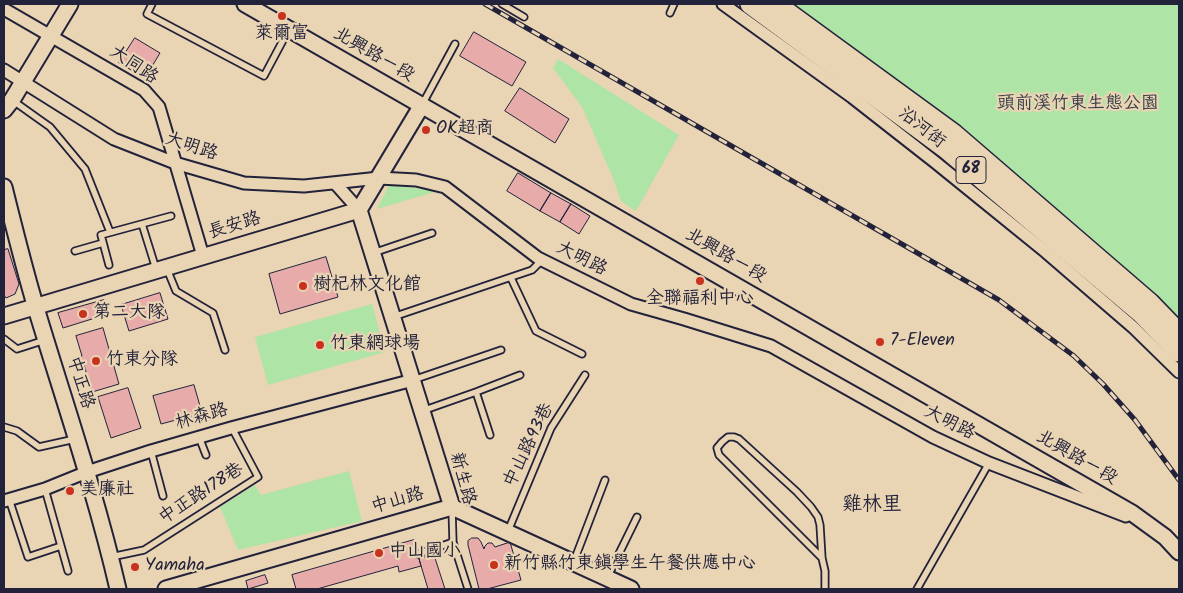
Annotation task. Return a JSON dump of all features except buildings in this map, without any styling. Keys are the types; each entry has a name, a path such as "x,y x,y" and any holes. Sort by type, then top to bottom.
{"highway":[{"name":"68","path":"750,4 946,148 1142,314 1179,352"},
{"name":"68","path":"776,4 954,134 1150,303 1179,333"}],"street":[{"path":"8,105 70,4"},
{"name":"北興路ㄧ段","path":"245,4 1132,513 1165,537 1179,552"},
{"name":"沿河街","path":"724,4 852,97 935,162 1046,252 1133,327 1179,372"},
{"name":"大同路","path":"4,9 144,90 159,107 203,256"},
{"name":"大明路","path":"4,70 114,139 175,163 244,182 304,186 379,178 416,180 445,186 538,258 631,304 771,346 933,437 989,463 1146,523"},
{"path":"359,210 422,105"},
{"name":"新生路","path":"335,183 359,210 452,506"},
{"name":"中正路","path":"4,187 36,306 87,472 118,589"},
{"name":"長安路","path":"4,316 359,210"},
{"name":"林森路","path":"6,500 44,489 87,472 151,451 412,380"},
{"name":"中山路","path":"166,589 189,586 452,506 631,589"}],"lane":[{"path":"152,4 147,14 264,76 289,29"},
{"path":"502,4 524,17"},
{"path":"670,13 674,4"},
{"path":"422,105 455,44"},
{"path":"8,105 50,127 85,169 110,232"},
{"path":"109,265 101,235 171,216"},
{"path":"142,224 161,269 176,290 213,313 225,350"},
{"path":"373,253 432,233"},
{"path":"75,251 103,242"},
{"path":"393,317 532,270 542,260"},
{"path":"510,278 536,331 582,354"},
{"path":"4,339 17,349 46,339"},
{"path":"412,380 501,350"},
{"path":"422,411 520,374"},
{"name":"中山路93巷","path":"507,533 551,428 585,375"},
{"path":"476,392 490,435"},
{"path":"4,427 17,431 39,447 76,439"},
{"name":"中正路178巷","path":"111,557 144,550 258,477 231,428"},
{"path":"199,437 206,455"},
{"path":"822,558 719,455 718,448 728,437 739,439 797,492 818,517 822,558 826,572 825,589"},
{"path":"151,451 163,496"},
{"path":"917,589 989,463"},
{"path":"573,563 605,480"},
{"path":"44,489 68,571"},
{"path":"6,500 28,557 61,546"},
{"name":"新生路","path":"452,506 453,542 468,589"},
{"path":"607,578 636,517"},
{"path":"418,554 453,542"}],"green space":[{"name":"頭前溪竹東生態公園","path":"768,4 1179,4 1179,331"},
{"path":"558,59 679,135 636,211 621,201 582,107 553,68"},
{"path":"389,185 438,191 377,209"},
{"name":"竹東網球場","path":"372,304 385,352 268,385 255,337"},
{"path":"349,471 362,521 238,550 220,507 255,485 261,495"}],"railway":[{"path":"485,4 999,300 1074,356 1103,384 1135,420 1179,480"}],"place":[{"name":"萊爾富","path":"282,16"},
{"name":"OK超商","path":"426,130"},
{"name":"全聯福利中心","path":"700,281"},
{"name":"樹杞林文化館","path":"303,286"},
{"name":"第二大隊","path":"83,314"},
{"name":"7-Eleven","path":"880,342"},
{"name":"竹東網球場","path":"320,345"},
{"name":"竹東分隊","path":"96,361"},
{"name":"美廉社","path":"70,491"},
{"name":"中山國小","path":"379,553"},
{"name":"新竹縣竹東鎮學生午餐供應中心","path":"494,565"},
{"name":"Yamaha","path":"135,567"}],"district":[{"name":"雞林里","path":"872,507"}]}
